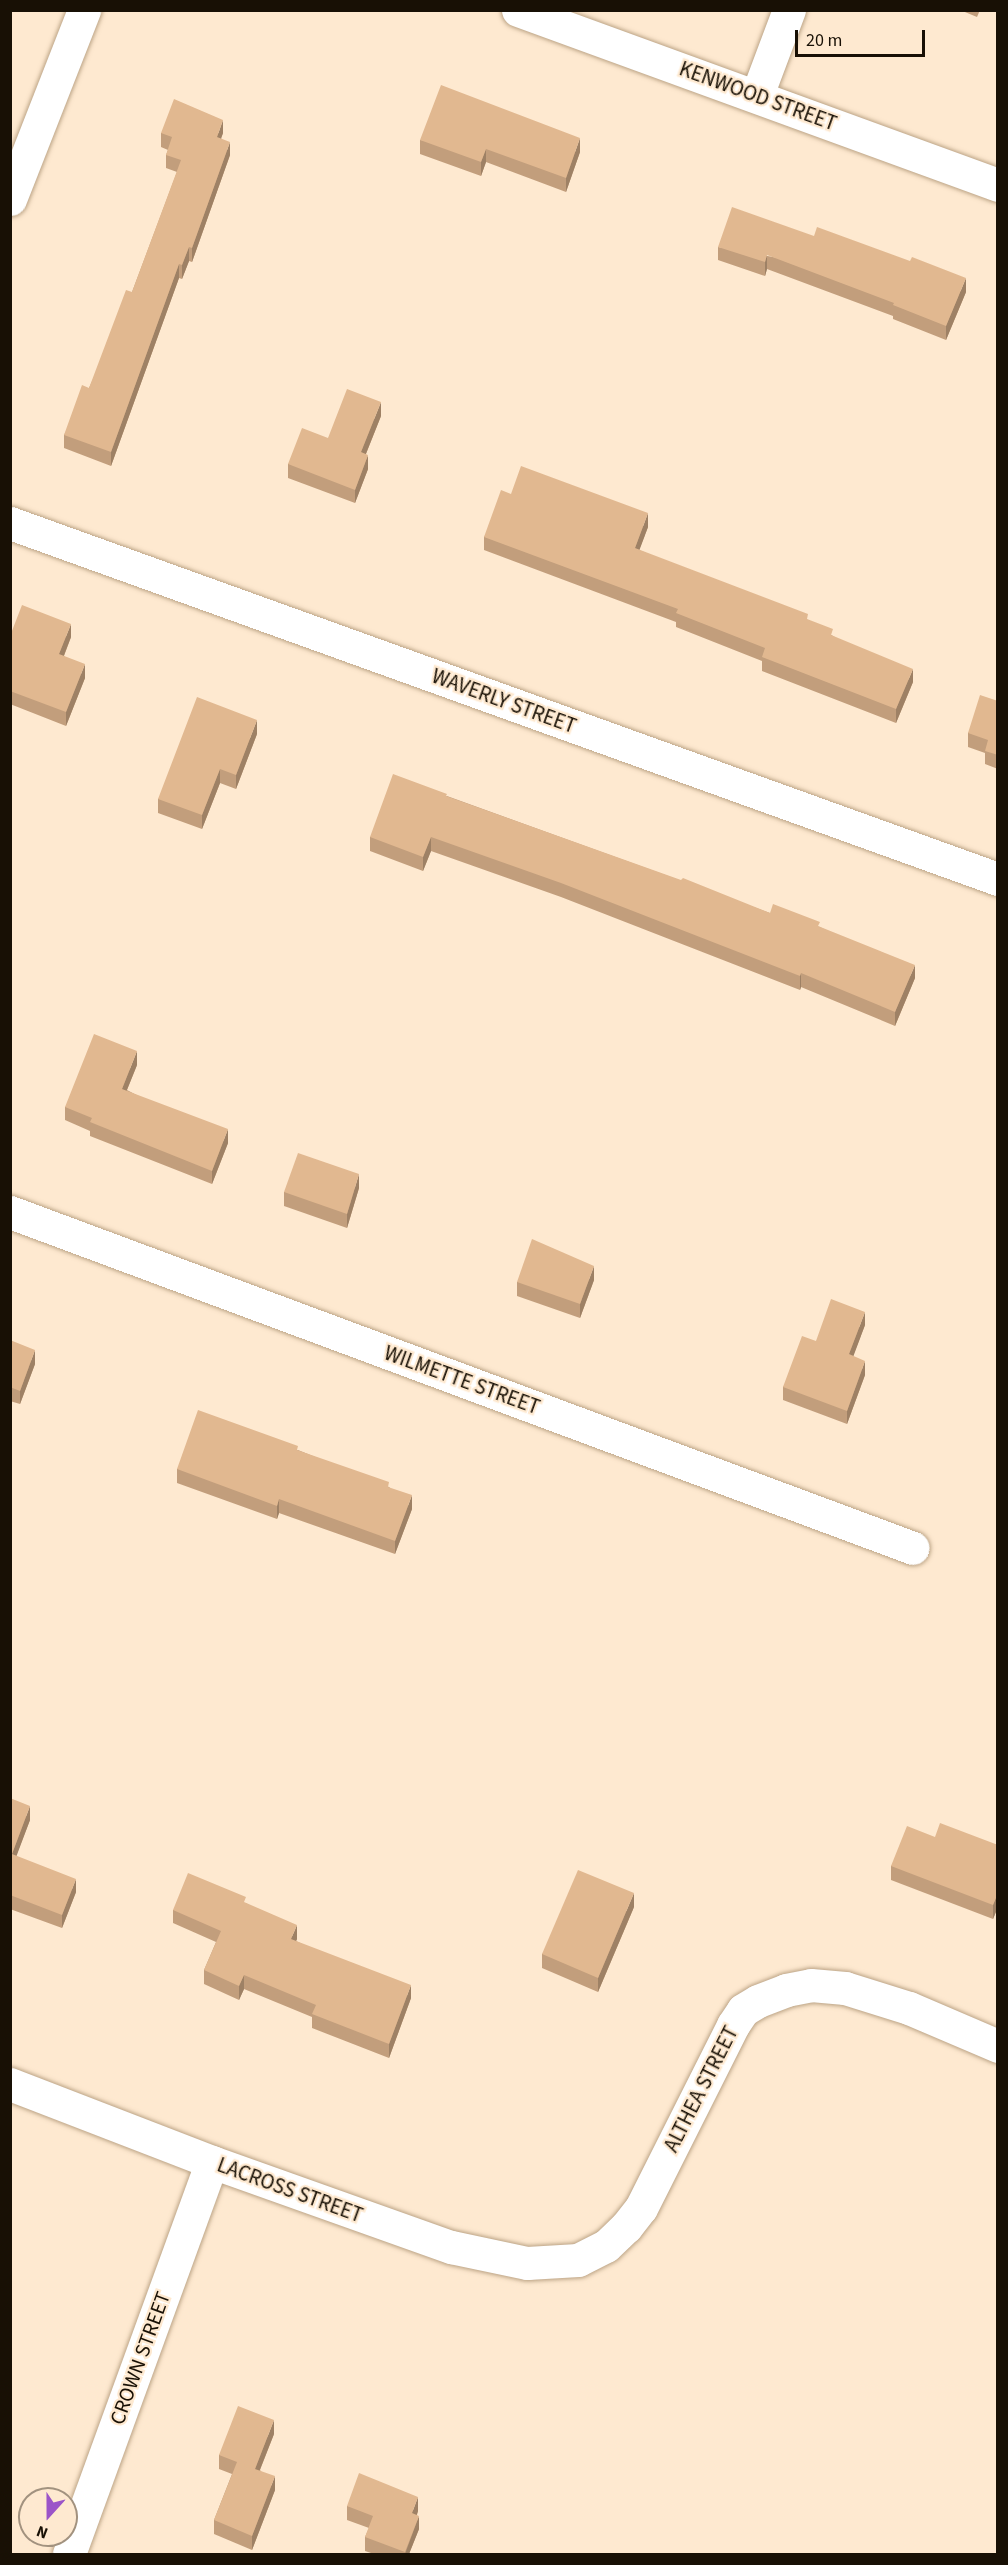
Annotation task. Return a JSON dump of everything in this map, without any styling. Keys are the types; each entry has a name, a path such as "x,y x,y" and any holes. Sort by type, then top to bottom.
{"street":[{"path":"10,199 84,10"},
{"name":"KENWOOD STREET","path":"518,10 758,95 998,185"},
{"path":"758,95 789,10"},
{"name":"WAVERLY STREET","path":"10,523 998,879"},
{"name":"WILMETTE STREET","path":"10,1212 913,1548"},
{"name":"ALTHEA STREET","path":"578,2260 606,2246 641,2208 733,2025 743,2010 758,2001 786,1990 811,1985 845,1988 909,2008 998,2046"},
{"name":"LACROSS STREET","path":"10,2084 212,2162 451,2247 527,2264 578,2260"},
{"name":"CROWN STREET","path":"69,2554 212,2162"}],"building":[{"path":"441,85 580,138 566,178 486,149 481,162 420,140"},
{"path":"174,99 223,120 217,137 230,142 192,248 189,247 182,265 179,264 111,452 64,435 82,385 89,388 126,290 132,292 181,160 166,155 172,137 161,133"},
{"path":"732,207 814,236 817,227 910,261 912,257 966,278 946,326 893,305 894,303 767,255 765,262 718,247"},
{"path":"347,389 381,402 361,452 368,455 355,490 288,464 302,428 328,438"},
{"path":"521,466 648,513 635,548 808,614 807,619 833,629 831,635 913,669 896,709 762,657 765,648 676,613 678,609 484,537 501,490 511,494"},
{"path":"22,605 71,624 59,654 85,664 66,712 10,691 10,636"},
{"path":"980,695 998,701 998,755 985,751 988,740 968,733"},
{"path":"197,697 257,720 236,775 220,769 202,815 158,799"},
{"path":"393,774 447,794 446,796 681,880 683,878 770,913 773,904 820,922 818,926 915,965 895,1012 801,973 800,976 561,883 431,837 423,857 370,837"},
{"path":"94,1034 137,1051 122,1089 228,1129 212,1171 90,1122 92,1118 65,1107"},
{"path":"298,1153 359,1174 347,1214 284,1192"},
{"path":"532,1239 594,1266 580,1304 517,1282"},
{"path":"831,1299 865,1312 849,1354 865,1361 847,1411 783,1387 802,1336 816,1341"},
{"path":"10,1340 35,1350 20,1391 10,1387"},
{"path":"198,1410 298,1446 297,1450 389,1482 388,1487 412,1495 395,1541 279,1499 277,1506 177,1469"},
{"path":"10,1798 30,1806 12,1854 76,1879 62,1915 10,1895"},
{"path":"940,1823 998,1845 998,1893 993,1905 891,1866 907,1826 935,1837"},
{"path":"578,1870 634,1893 598,1978 542,1954"},
{"path":"188,1873 246,1897 244,1902 297,1925 291,1939 411,1985 389,2044 312,2014 316,2005 244,1975 239,1986 204,1970 221,1931 173,1910"},
{"path":"238,2406 274,2420 255,2469 275,2476 252,2536 214,2520 237,2462 219,2455"},
{"path":"359,2473 418,2497 412,2513 419,2516 405,2552 365,2537 373,2516 347,2506"}]}
